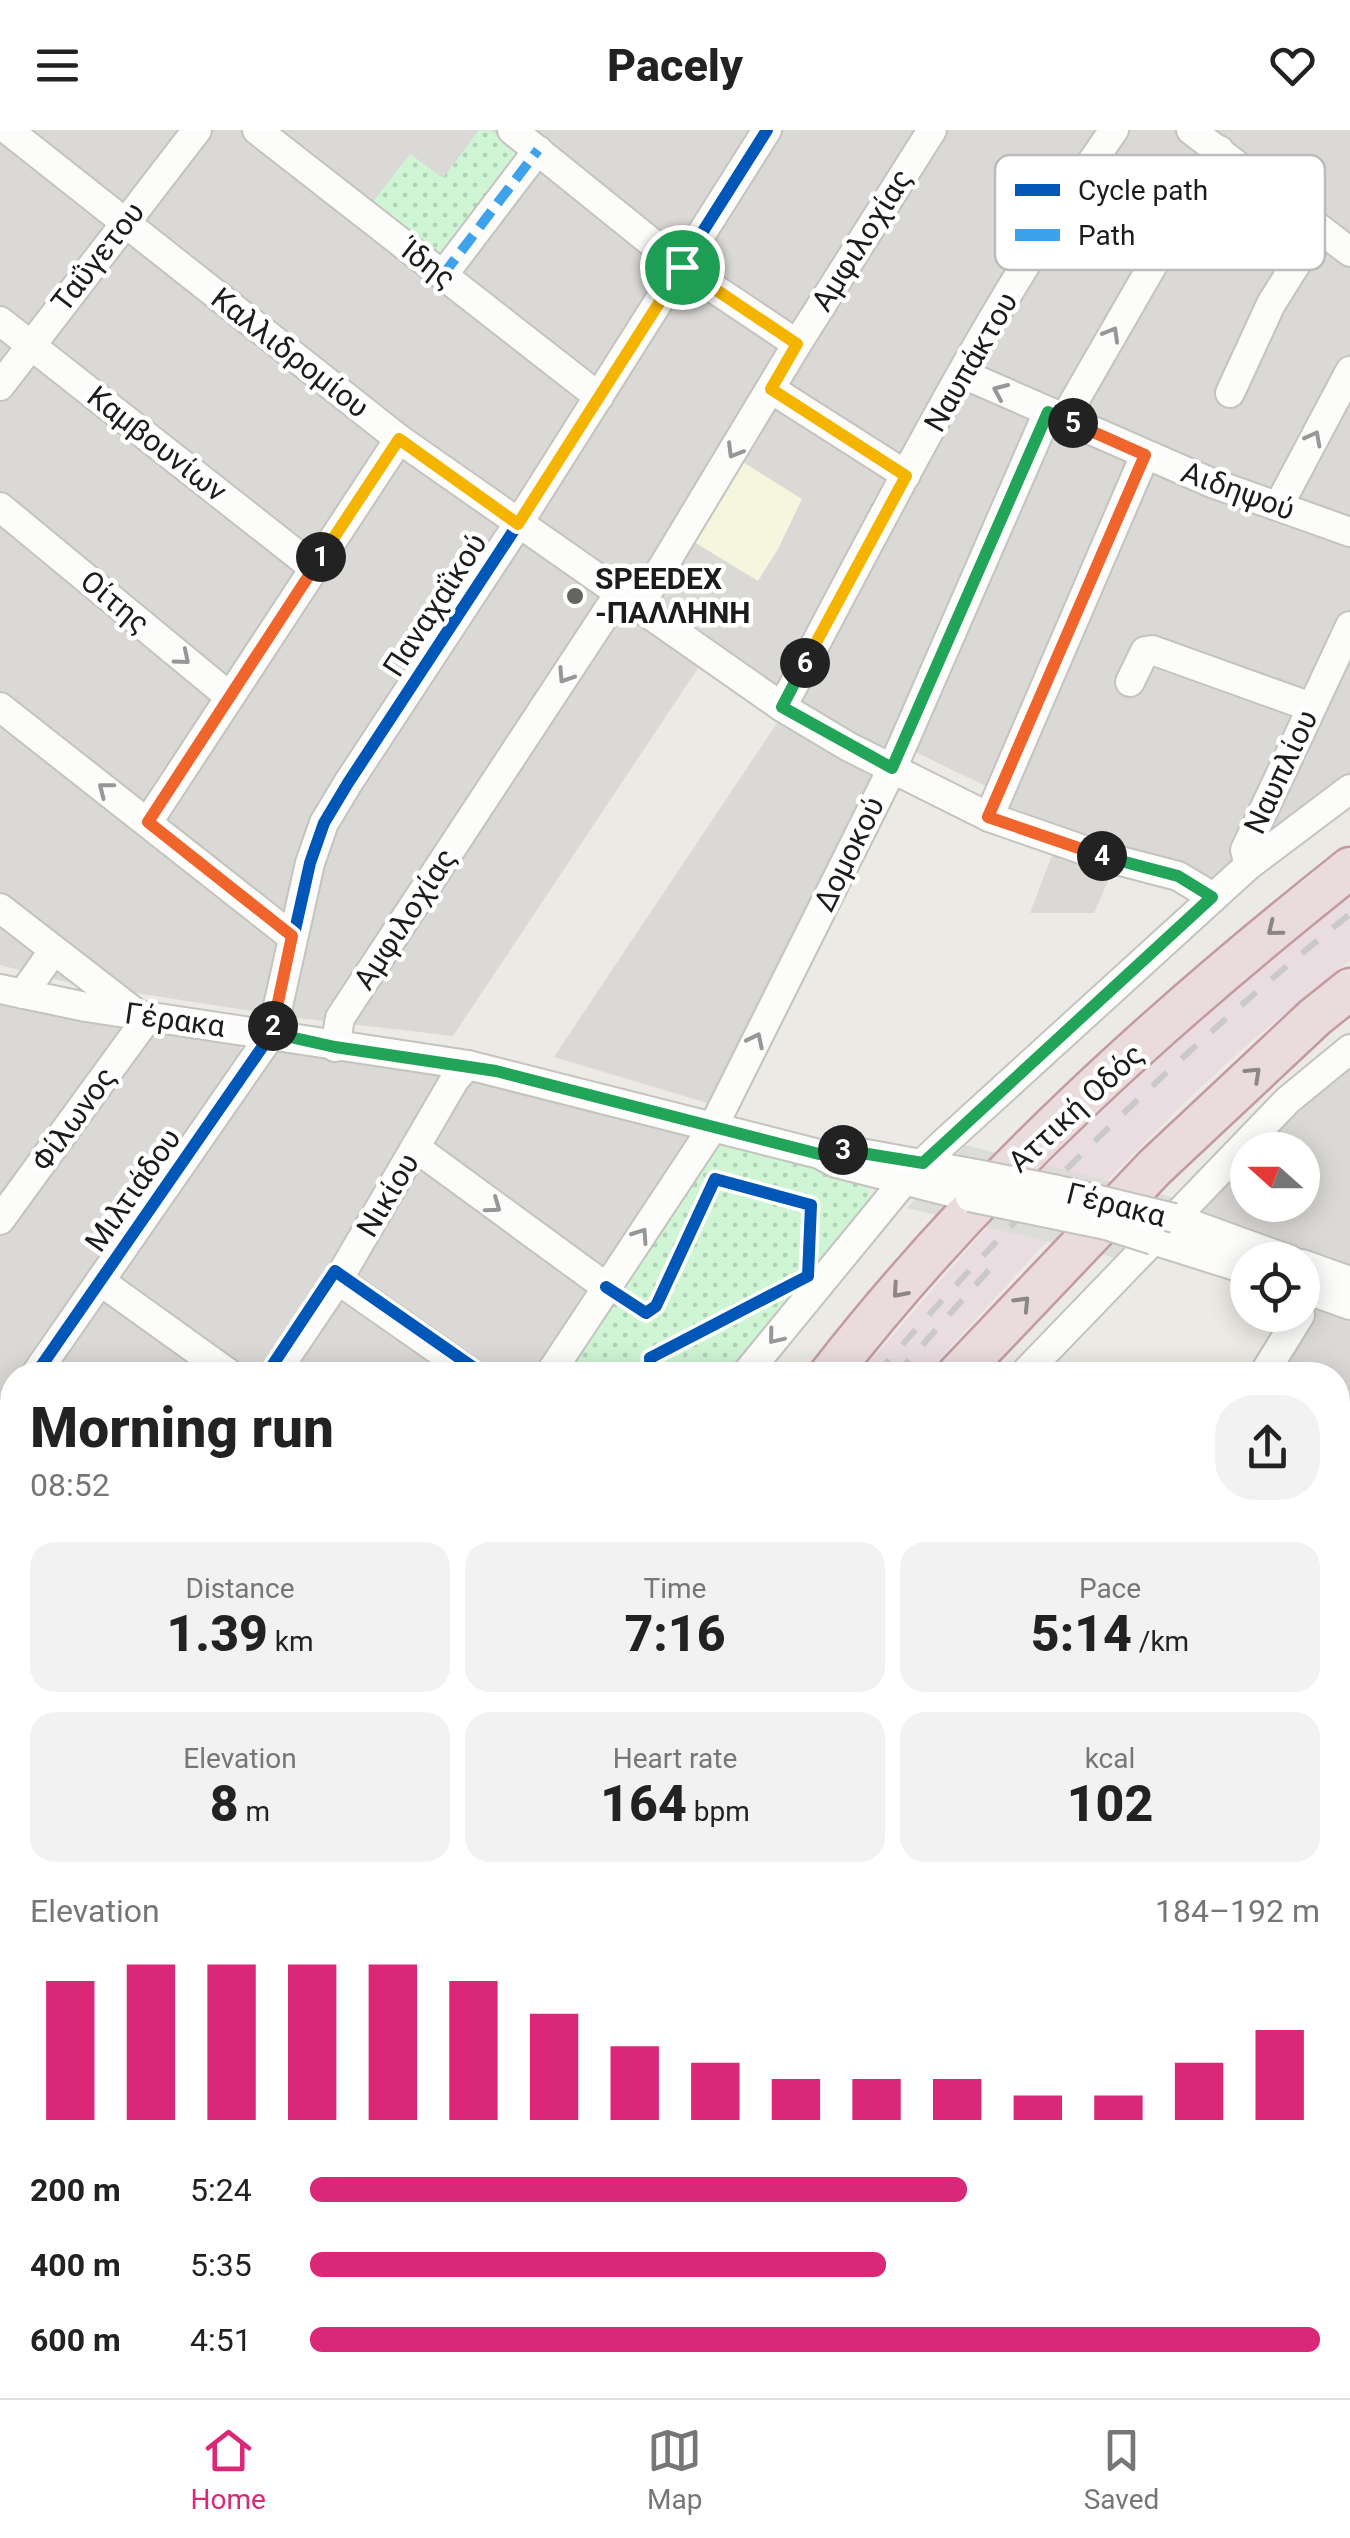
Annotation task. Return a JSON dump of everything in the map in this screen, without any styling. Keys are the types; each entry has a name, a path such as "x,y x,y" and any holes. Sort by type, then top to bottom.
{"highway":[{"name":"Αττική Οδός","path":"840,1362 940,1243 1062,1119 1243,953 1350,868"},
{"path":"969,1362 1154,1168 1315,1017 1350,990"}],"street":[{"name":"Καλλιδρομίου","path":"8,130 399,439 782,707 988,817 1085,851 1178,876 1212,897"},
{"name":"Ταΰγετου","path":"0,386 197,130"},
{"name":"Ίδης","path":"256,130 599,397"},
{"path":"512,130 682,267 797,344"},
{"name":"Αμφιλοχίας","path":"335,1047 340,1018 771,389 932,130"},
{"name":"Ναυπάκτου","path":"1097,155 1114,130"},
{"path":"1191,130 1224,155"},
{"name":"Παναχαΐκού","path":"272,1033 310,863 324,823 682,267 762,132"},
{"path":"443,275 538,150"},
{"name":"Δομοκού","path":"1215,155 1218,150"},
{"path":"1325,233 1350,252"},
{"name":"Ναυπάκτου","path":"782,707 962,374 1024,270"},
{"name":"Δομοκού","path":"558,1362 713,1128 892,768 1056,415 1145,270"},
{"path":"1230,394 1271,304 1292,270"},
{"name":"Καμβουνίων","path":"0,321 314,568"},
{"path":"1278,506 1350,372"},
{"name":"Αιδηψού","path":"962,374 1212,483 1350,532"},
{"path":"771,389 906,476"},
{"path":"148,822 399,439"},
{"path":"988,817 1145,455"},
{"name":"Οίτης","path":"0,506 230,697"},
{"name":"Ναυπλίου","path":"1249,865 1245,850 1350,626"},
{"path":"1130,682 1145,651 1152,650 1312,708"},
{"path":"0,708 292,936"},
{"path":"756,1362 914,1172 1212,897 1350,789"},
{"path":"0,908 143,1016"},
{"path":"8,995 53,951"},
{"name":"Γέρακα","path":"8,995 468,1066 819,1154 836,1164 1058,1190 1174,1218 1240,1242"},
{"name":"Φίλωνος","path":"0,1220 143,1016"},
{"name":"Μιλτιάδου","path":"45,1362 272,1033"},
{"path":"1036,1362 1288,1100 1350,1049"},
{"name":"Νικίου","path":"283,1362 338,1280 456,1079 468,1066"},
{"path":"416,1148 606,1288"},
{"name":"Γέρακα","path":"914,1172 1230,1264"},
{"path":"1320,1270 1350,1281"},
{"path":"338,1280 446,1362"},
{"path":"100,1281 213,1362"},
{"path":"1320,1302 1350,1304"},
{"path":"1271,1362 1288,1332"}],"shaded area":[{"path":"0,130 1350,130 1350,779 1195,901 1185,892 1112,872 1094,913 1030,913 1062,829 1003,810 1006,796 897,743 714,1105 554,1057 779,720 700,665 453,1036 290,1017 66,982 0,965"},
{"path":"743,462 802,499 758,581 694,542"},
{"path":"1350,892 1350,960 1187,1100 1036,1253 937,1362 869,1362 982,1233 1074,1138 1229,993"},
{"path":"0,999 238,1042 244,1056 25,1362 0,1362"},
{"path":"274,1047 484,1078 701,1133 551,1362 49,1362"},
{"path":"1350,1062 1350,1362 1280,1362 1298,1332 1320,1332 1320,1296 1336,1269 1320,1264 1320,1242 1255,1242 1186,1219 1230,1170 1230,1222 1320,1222 1320,1132 1269,1132"}],"green space":[{"path":"479,130 491,130 526,157 444,265 369,207 410,154 443,178"},
{"path":"713,1140 869,1180 869,1200 739,1362 568,1362"}],"pier":[{"path":"965,1145 1175,1198 1116,1258 907,1208"}],"railway":[{"path":"888,1362 1102,1134 1223,1021 1350,914"},
{"path":"907,1362 995,1263"}],"marked path":[{"path":"443,275 538,150"}],"cycle path":[{"path":"44,1362 272,1033 310,863 324,823 767,130"},
{"path":"606,1287 646,1313 656,1306 715,1179 811,1205 808,1276 650,1358 650,1362"},
{"path":"275,1362 335,1271 465,1362"}],"place":[{"name":"SPEEDEX -ΠΑΛΛΗΝΗ","path":"575,596"}],"route":[{"path":"682,267 797,344 771,389 906,476 782,707 892,768 1048,412 1145,455 988,817 1101,856 1178,876 1200,886 1212,897 923,1163 840,1149 819,1154 496,1071 335,1047 272,1033 292,936 148,822 399,439 518,524 682,267"}]}
